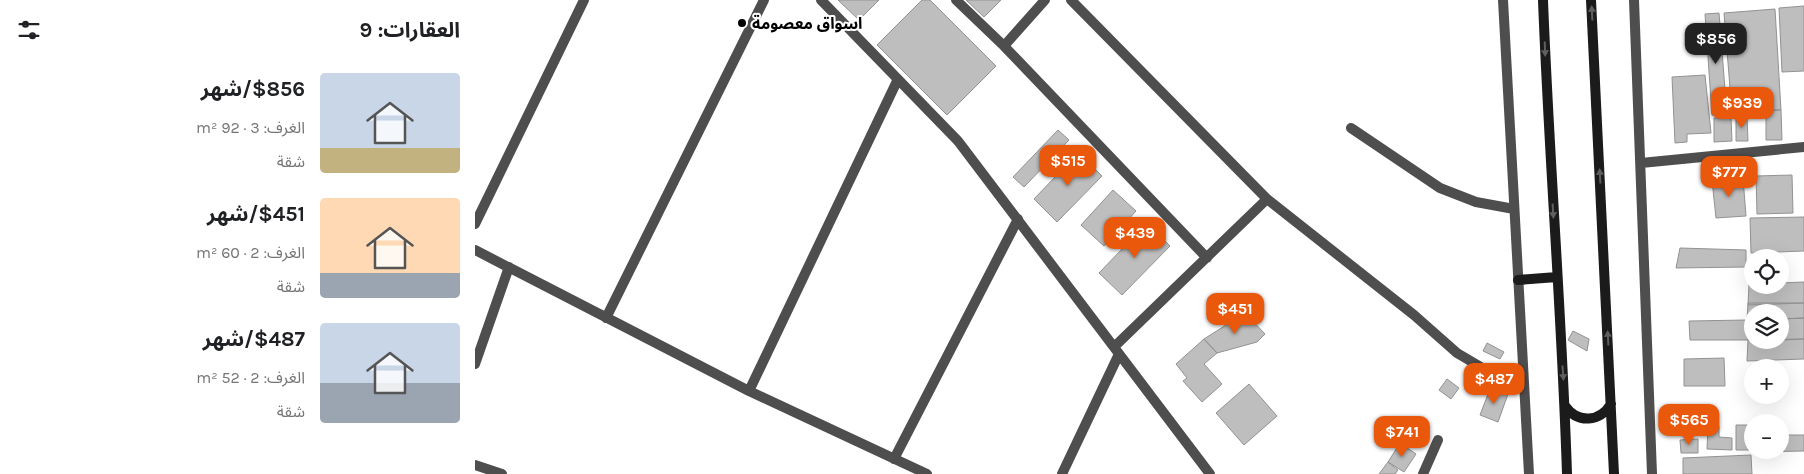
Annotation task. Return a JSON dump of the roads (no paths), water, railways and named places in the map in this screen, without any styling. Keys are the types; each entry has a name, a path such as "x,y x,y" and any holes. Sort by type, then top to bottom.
{"street":[{"path":"475,224 584,0"},
{"path":"606,318 765,0"},
{"path":"821,0 958,141 1210,474"},
{"path":"957,0 1004,46 1207,258"},
{"path":"1004,46 1045,0"},
{"path":"1071,0 1267,199 1414,315 1457,353 1495,376 1524,389"},
{"path":"1503,0 1529,474"},
{"path":"1543,0 1567,474"},
{"path":"1591,0 1614,474"},
{"path":"1634,0 1652,474"},
{"path":"749,390 898,79"},
{"path":"1351,128 1440,188 1476,202 1514,209"},
{"path":"1641,163 1804,147"},
{"path":"1061,474 1117,351 1267,199"},
{"path":"893,459 1018,219"},
{"path":"475,250 749,390 927,474"},
{"path":"475,364 509,267"},
{"path":"1518,280 1557,277"},
{"path":"1565,406 1573,415 1585,419 1598,417 1611,404"},
{"path":"1423,474 1438,440"},
{"path":"475,465 502,474"}],"place":[{"name":"اسواق معصومة","path":"742,23"}]}
